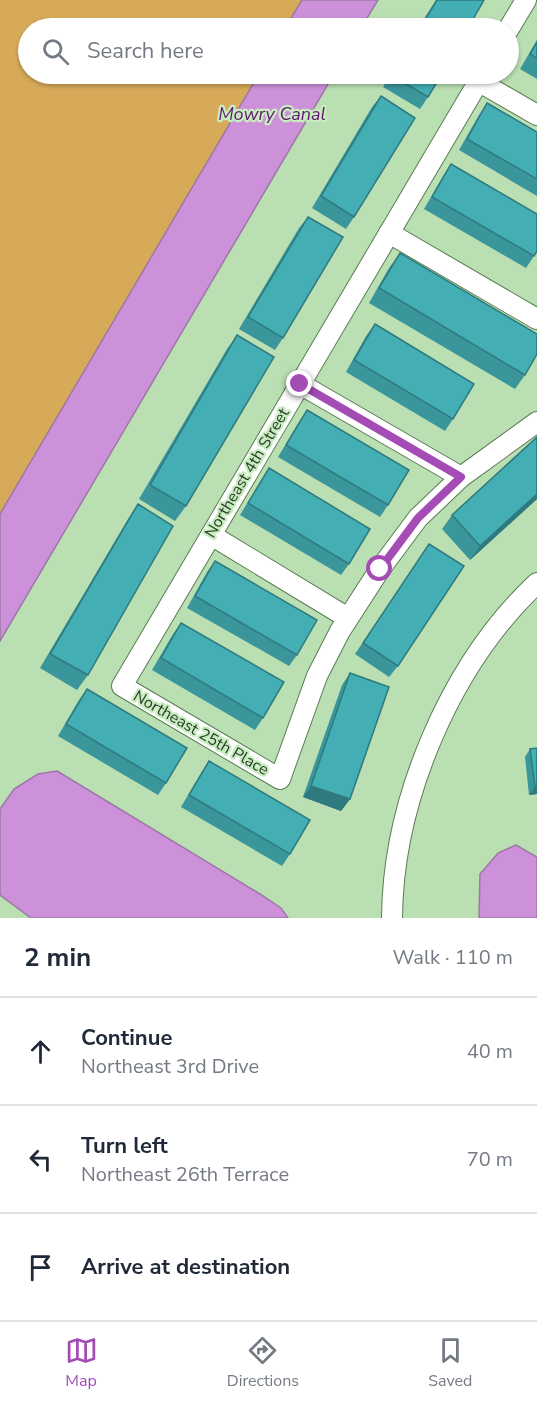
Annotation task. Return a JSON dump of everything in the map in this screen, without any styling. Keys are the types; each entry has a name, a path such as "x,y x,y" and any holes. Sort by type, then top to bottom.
{"street":[{"path":"515,18 526,0"},
{"name":"Northeast 4th Street","path":"122,686 476,84"},
{"path":"490,84 537,115"},
{"path":"389,233 537,319"},
{"path":"300,384 461,477"},
{"path":"211,535 348,618 380,569 418,518 461,477 537,422"},
{"path":"392,918 392,896 397,860 411,791 431,743 454,692 483,647 520,599 537,583"},
{"name":"Northeast 25th Place","path":"122,686 280,779 317,676 348,618"}],"shaded area":[{"path":"0,0 302,0 291,18 18,18 18,84 253,84 0,514"}],"water":[{"path":"302,0 378,0 367,18 291,18"},
{"name":"Mowry Canal","path":"253,84 328,84 0,641 0,514"},
{"path":"57,771 260,894 281,908 288,918 31,918 0,895 0,809 14,789 38,774"},
{"path":"516,845 537,857 537,918 479,918 480,874 498,853"}],"building":[{"path":"437,0 484,0 474,18 426,18"},
{"path":"537,42 537,58 530,54"},
{"path":"406,84 436,84 428,97"},
{"path":"381,96 415,118 354,217 321,196"},
{"path":"487,103 537,132 537,179 467,139"},
{"path":"451,164 537,214 537,251 534,256 432,197"},
{"path":"308,217 343,237 283,338 248,317"},
{"path":"400,253 537,334 537,354 525,375 379,288"},
{"path":"375,324 474,384 453,419 354,360"},
{"path":"237,335 274,357 186,506 150,485"},
{"path":"307,410 409,470 388,505 286,445"},
{"path":"537,437 537,494 480,546 452,515"},
{"path":"269,468 370,529 349,564 248,503"},
{"path":"138,504 173,526 88,675 50,654"},
{"path":"429,544 464,566 398,666 363,643"},
{"path":"215,561 317,620 297,655 195,596"},
{"path":"181,623 284,682 263,718 161,658"},
{"path":"350,673 389,687 350,799 311,786"},
{"path":"87,689 187,748 166,783 66,724"},
{"path":"537,748 537,786 535,787 530,749"},
{"path":"209,761 310,820 290,854 189,795"}],"route":[{"path":"300,384 461,477 418,518 380,569"}]}
